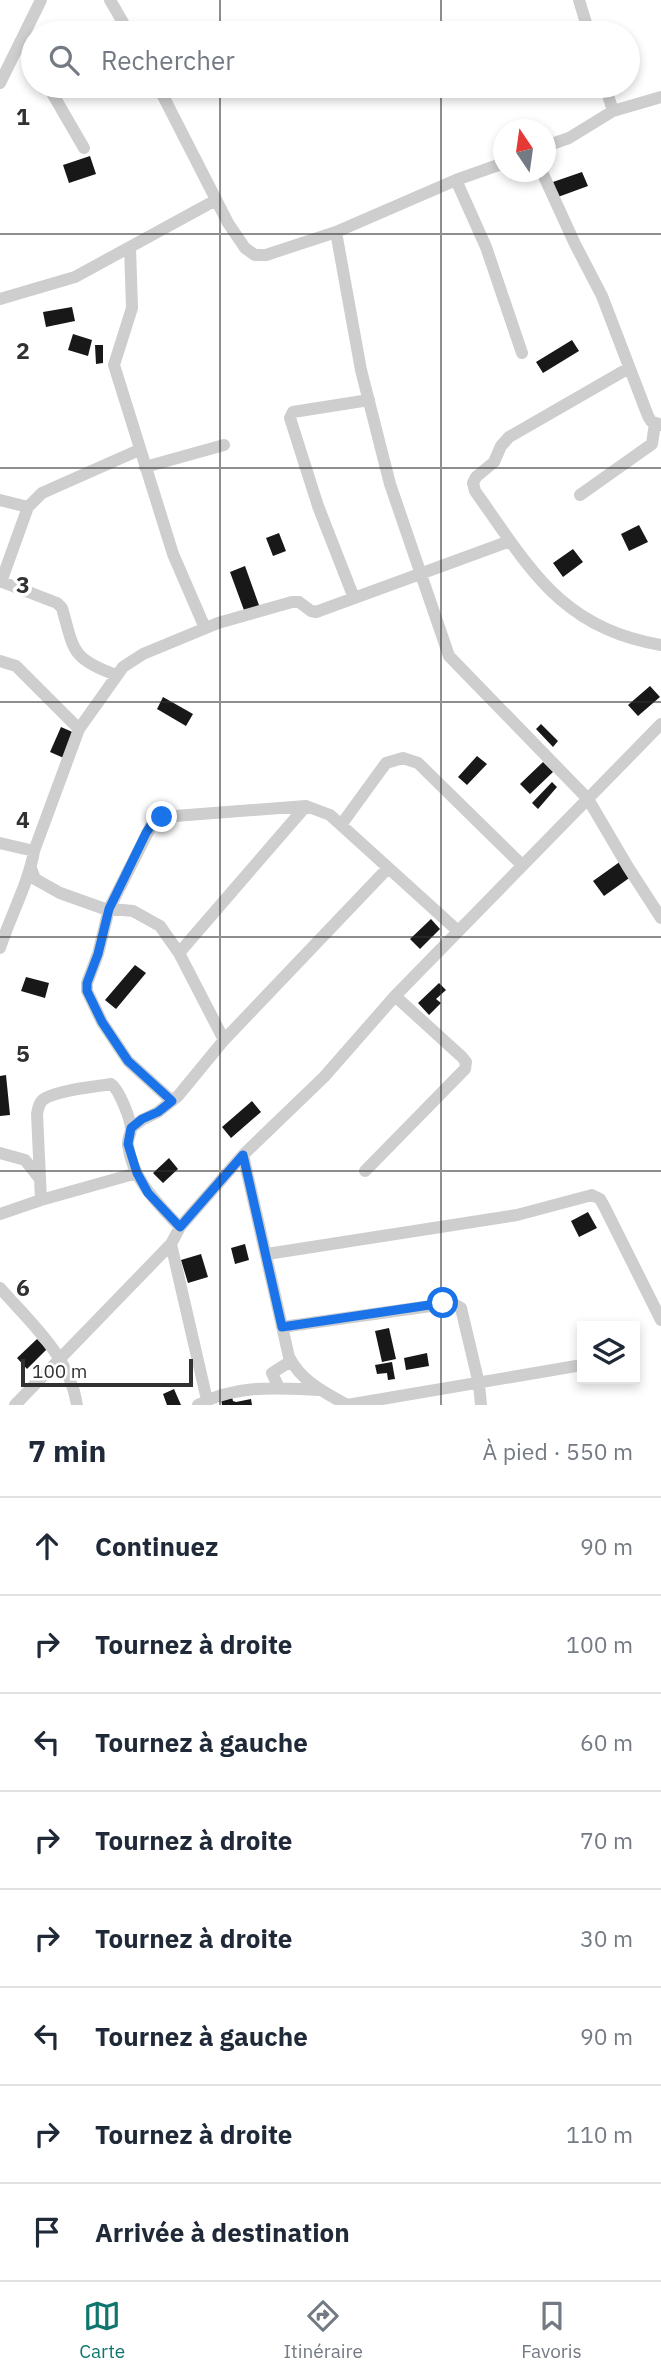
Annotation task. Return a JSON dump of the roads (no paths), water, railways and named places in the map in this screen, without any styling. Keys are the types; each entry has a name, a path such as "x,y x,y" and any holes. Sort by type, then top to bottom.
{"street":[{"path":"32,21 41,0"},
{"path":"110,0 123,21"},
{"path":"579,0 585,21"},
{"path":"0,83 21,44"},
{"path":"556,142 569,138 613,111 661,97"},
{"path":"55,98 84,148"},
{"path":"164,98 228,223 245,248 255,255 266,255 337,232 493,167"},
{"path":"609,98 613,111"},
{"path":"456,180 486,247 522,353"},
{"path":"547,182 602,296 649,416 658,424 652,444 580,495"},
{"path":"0,299 75,277 216,200"},
{"path":"337,232 361,370 390,484 449,656 588,799 661,918"},
{"path":"130,247 132,308 114,365 173,554 205,628"},
{"path":"629,368 509,437 501,446 494,462 476,477 473,483 475,491 540,581 573,612 604,630 636,641 661,645"},
{"path":"354,598 318,506 290,418 293,412 369,400"},
{"path":"145,467 224,445"},
{"path":"116,675 92,667 77,655 57,603 1,582 28,507 53,486 139,450"},
{"path":"0,500 28,507"},
{"path":"0,948 79,729 116,675 143,654 205,628 292,602 299,601 316,612 510,541"},
{"path":"0,662 16,666 79,729"},
{"path":"15,1405 171,1244 180,1227 243,1155 324,1077 458,931 661,724"},
{"path":"341,825 386,763 403,758 418,763 522,865"},
{"path":"172,1101 128,1061 102,1022 87,991 109,909 153,822 162,817 306,806 330,815 458,931"},
{"path":"179,953 306,806"},
{"path":"0,843 34,850"},
{"path":"31,868 35,879 44,886 109,909 133,912 160,926 179,953 224,1040"},
{"path":"131,1128 172,1101 224,1040 387,868"},
{"path":"365,1171 466,1069 466,1062 462,1057 396,996"},
{"path":"41,1200 38,1106 44,1099 74,1090 111,1084 116,1087 131,1128 128,1144 137,1173 148,1193 180,1227"},
{"path":"0,1153 24,1160 40,1179"},
{"path":"243,1155 291,1361 303,1377 320,1390 347,1405 577,1366"},
{"path":"0,1214 137,1173"},
{"path":"267,1254 517,1215 592,1195 600,1199 604,1206 661,1320"},
{"path":"171,1244 202,1403 230,1392 263,1387 320,1390"},
{"path":"0,1288 60,1356 77,1405"},
{"path":"282,1327 452,1303 461,1308 479,1384 481,1405"},
{"path":"279,1388 272,1373 291,1361"}]}
